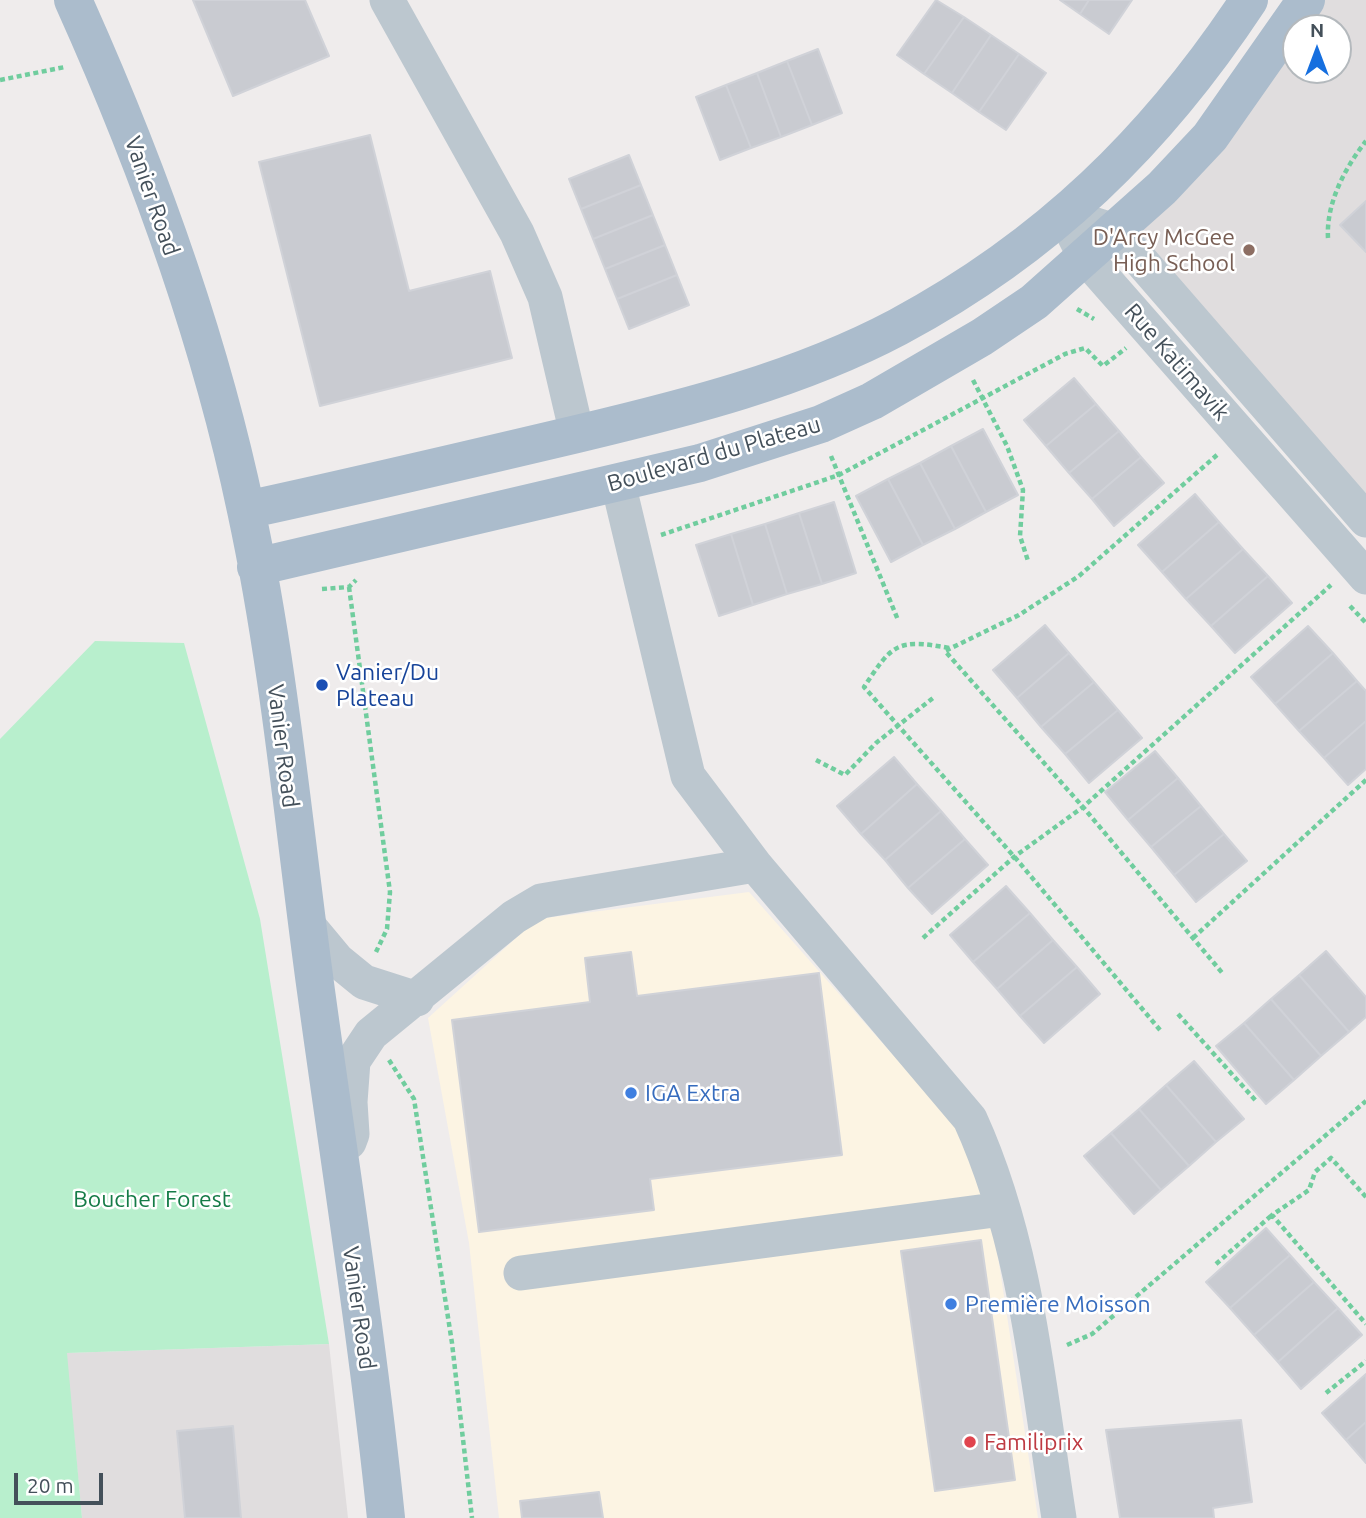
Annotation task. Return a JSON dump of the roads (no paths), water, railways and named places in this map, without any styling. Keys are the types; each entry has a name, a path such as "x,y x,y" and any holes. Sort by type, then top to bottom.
{"main road":[{"name":"Vanier Road","path":"73,0 100,60 170,246 212,379 246,510 280,708 386,1518"},
{"path":"246,510 577,434 730,394 895,329 999,266 1064,215 1167,113 1249,0"},
{"name":"Boulevard du Plateau","path":"256,567 618,483 763,444 872,401 982,337 1034,302 1162,188 1210,136 1275,48 1306,0"}],"street":[{"path":"387,0 517,233 545,297 577,434"},
{"path":"1064,215 1115,231"},
{"name":"Rue Katimavik","path":"1064,215 1086,257 1366,577"},
{"name":"Rue Katimavik","path":"1115,231 1366,520"},
{"path":"618,483 688,776 755,865 970,1119 1018,1257 1059,1518"},
{"path":"340,1164 352,1134 349,1102 353,1061 371,1034 514,917 541,901 755,865"},
{"path":"307,924 337,960 364,982 417,999"},
{"path":"521,1273 1002,1209"}],"place":[{"name":"D'Arcy McGee High School","path":"1249,250"},
{"name":"Vanier/Du Plateau","path":"322,685"},
{"name":"IGA Extra","path":"631,1093"},
{"name":"Première Moisson","path":"951,1304"},
{"name":"Familiprix","path":"970,1442"}],"park label":[{"name":"Boucher Forest","path":"152,1199"}]}
